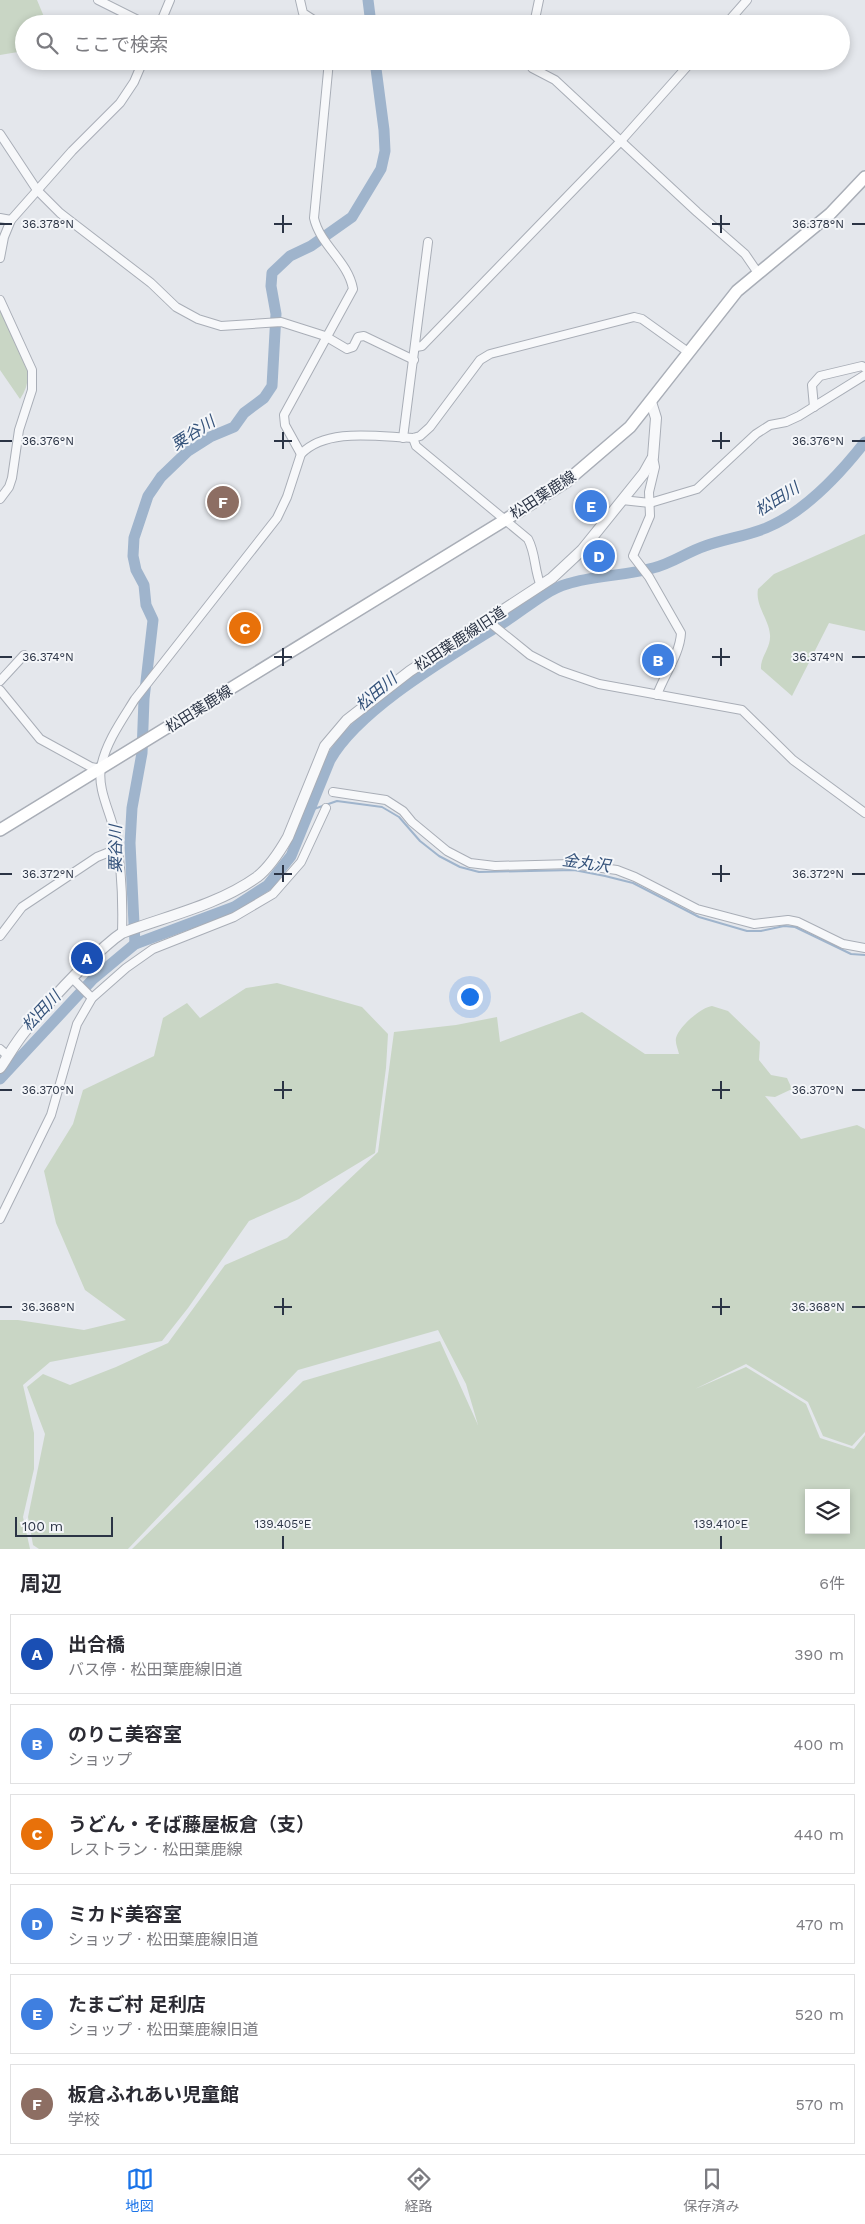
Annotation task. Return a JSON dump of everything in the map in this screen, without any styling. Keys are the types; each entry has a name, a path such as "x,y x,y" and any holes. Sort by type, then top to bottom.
{"main road":[{"name":"松田葉鹿線","path":"101,768 505,520 586,467 630,427 727,302 758,273 824,219 865,177"},
{"path":"0,830 101,768"}],"street":[{"path":"98,0 128,15"},
{"path":"164,15 170,0"},
{"path":"300,0 304,13 307,15"},
{"path":"536,15 539,0"},
{"path":"734,15 748,0"},
{"path":"0,258 4,237 11,220 120,103 134,82 139,70"},
{"path":"302,454 284,425 284,415 353,288 349,274 320,234 314,218 328,70"},
{"path":"536,70 555,80 620,142 746,254 758,273"},
{"path":"416,347 422,346 620,142 684,70"},
{"path":"0,134 37,190 73,224 151,283 176,307 198,319 221,326 281,322 326,336 350,349 358,338 364,336 414,360"},
{"path":"0,218 11,220"},
{"path":"403,438 428,242"},
{"path":"0,300 32,370 32,390 19,430 12,478 9,487 0,499"},
{"path":"0,1068 4,1052 73,980 124,932 123,889 118,849 104,793 101,768 118,726 141,692 276,518 287,497 302,454 313,446 343,437 412,438 420,436 430,427 480,360 490,354 634,317 642,319 688,352"},
{"path":"814,406 812,385 820,376 862,366 865,368"},
{"path":"622,500 650,503 697,489 756,434 770,425 786,422 865,375"},
{"path":"651,402 656,418 655,467 649,488 649,521 633,556 649,577 681,633 678,647 663,676 657,695"},
{"path":"412,438 416,446 528,539 533,549 535,570 541,586"},
{"name":"松田葉鹿線旧道","path":"124,932 210,902 258,876 280,851 288,838 325,746 339,729 383,690 560,572 582,550 644,473 654,457"},
{"path":"488,621 518,646 543,663 561,671 599,684 742,710 793,760 865,813"},
{"path":"0,681 24,655"},
{"path":"0,690 40,739 83,763 101,768"},
{"path":"333,792 386,800 403,811 412,822 447,851 470,863 495,866 536,863 572,864 617,870 635,877 697,909 754,924 788,920 798,922 843,944 865,948"},
{"path":"0,1218 51,1115 77,1024 90,996 147,952 234,917 273,894 301,862 326,808"},
{"path":"0,936 22,907 97,856 118,849"},
{"path":"73,980 90,996"}],"green space":[{"path":"0,0 37,0 43,15 15,15 15,52 0,55"},
{"path":"0,305 18,339 27,363 28,376 26,387 20,399 0,370"},
{"path":"865,534 865,631 829,623 792,696 761,669 770,635 758,601 758,589 774,574"},
{"path":"277,983 362,1007 388,1034 386,1068 375,1153 299,1199 249,1221 188,1308 162,1341 50,1362 23,1385 34,1433 34,1469 23,1517 30,1549 0,1549 0,1320 18,1320 84,1330 126,1320 85,1290 56,1223 44,1171 73,1124 83,1090 154,1056 163,1018 187,1003 200,1018 246,988"},
{"path":"712,1006 728,1011 760,1042 759,1060 771,1075 787,1078 792,1089 775,1097 765,1096 801,1139 857,1125 865,1129 865,1432 852,1446 823,1436 808,1402 746,1364 695,1389 746,1367 806,1404 820,1438 854,1449 865,1435 865,1549 132,1549 303,1381 440,1341 478,1425 466,1384 438,1330 298,1370 128,1549 39,1549 33,1545 28,1517 45,1434 27,1387 43,1374 70,1385 116,1367 168,1343 225,1265 287,1238 378,1152 394,1032 456,1025 497,1017 500,1042 582,1012 645,1054 679,1054 676,1044 678,1033 691,1018"}],"waterway":[{"name":"粟谷川","path":"368,0 370,15"},
{"name":"粟谷川","path":"135,944 130,843 132,808 142,753 144,699 153,620 146,605 144,585 136,570 133,556 134,538 148,496 161,477 188,451 210,437 234,427 244,413 264,398 272,386 276,314 271,286 272,273 290,256 311,246 352,217 381,169 385,151 384,130 376,70"},
{"name":"松田川","path":"0,1079 93,979 135,944 234,907 268,885 291,856 330,760 344,740 385,701 543,595 559,587 578,581 632,573 660,566 705,546 758,531 780,521 821,491 865,442"},
{"name":"金丸沢","path":"311,810 337,801 382,807 399,817 420,841 439,856 460,867 479,872 574,870 605,876 633,883 699,917 747,931 761,931 784,926 795,927 851,954 865,955"}],"place":[{"name":"板倉ふれあい児童館","path":"223,502"},
{"name":"たまご村 足利店","path":"591,506"},
{"name":"ミカド美容室","path":"599,556"},
{"name":"うどん・そば藤屋板倉（支）","path":"245,628"},
{"name":"のりこ美容室","path":"658,660"},
{"name":"出合橋","path":"87,958"}]}
